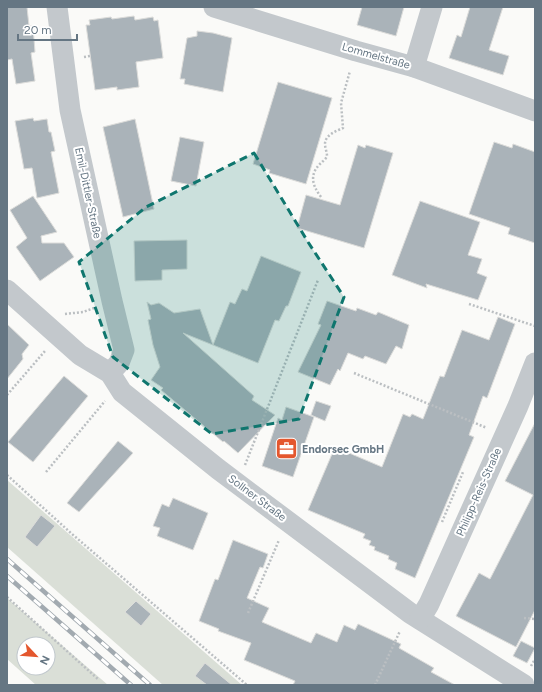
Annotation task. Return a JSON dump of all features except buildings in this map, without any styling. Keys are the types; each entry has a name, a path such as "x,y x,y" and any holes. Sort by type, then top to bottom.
{"street":[{"name":"Emil-Dittler-Straße","path":"57,7 70,110 124,350 114,379"},
{"name":"Lommelstraße","path":"214,7 356,51 414,67 535,111"},
{"path":"414,67 432,7"},
{"name":"Sollner Straße","path":"7,290 80,355 114,379 122,392 218,469 415,616 524,685"},
{"name":"Philipp-Reis-Straße","path":"415,616 429,604 535,363"}],"path":[{"path":"320,197 313,184 313,178 317,167 327,155 325,143 326,139 328,136 343,128 341,103 356,51"},
{"path":"238,484 318,280"},
{"path":"37,317 83,312 112,301"},
{"path":"469,304 535,326"},
{"path":"7,395 59,336"},
{"path":"354,373 504,435"},
{"path":"46,472 114,379"},
{"path":"7,475 72,534 247,685"},
{"path":"248,613 287,521"},
{"path":"7,597 100,680"},
{"path":"375,685 402,625 415,616"},
{"path":"524,618 535,619"}],"highlighted area":[{"path":"254,153 308,242 344,297 299,419 212,434 113,357 79,262 146,207"}],"shaded area":[{"path":"7,480 242,685 163,685 7,547"},
{"path":"7,598 51,636 16,636 16,667 7,659"},
{"path":"56,640 108,685 36,685 26,676 56,676"}],"railway":[{"path":"7,559 150,685"},
{"path":"7,576 131,685"}],"place":[{"name":"Endorsec GmbH","path":"286,449"}]}
